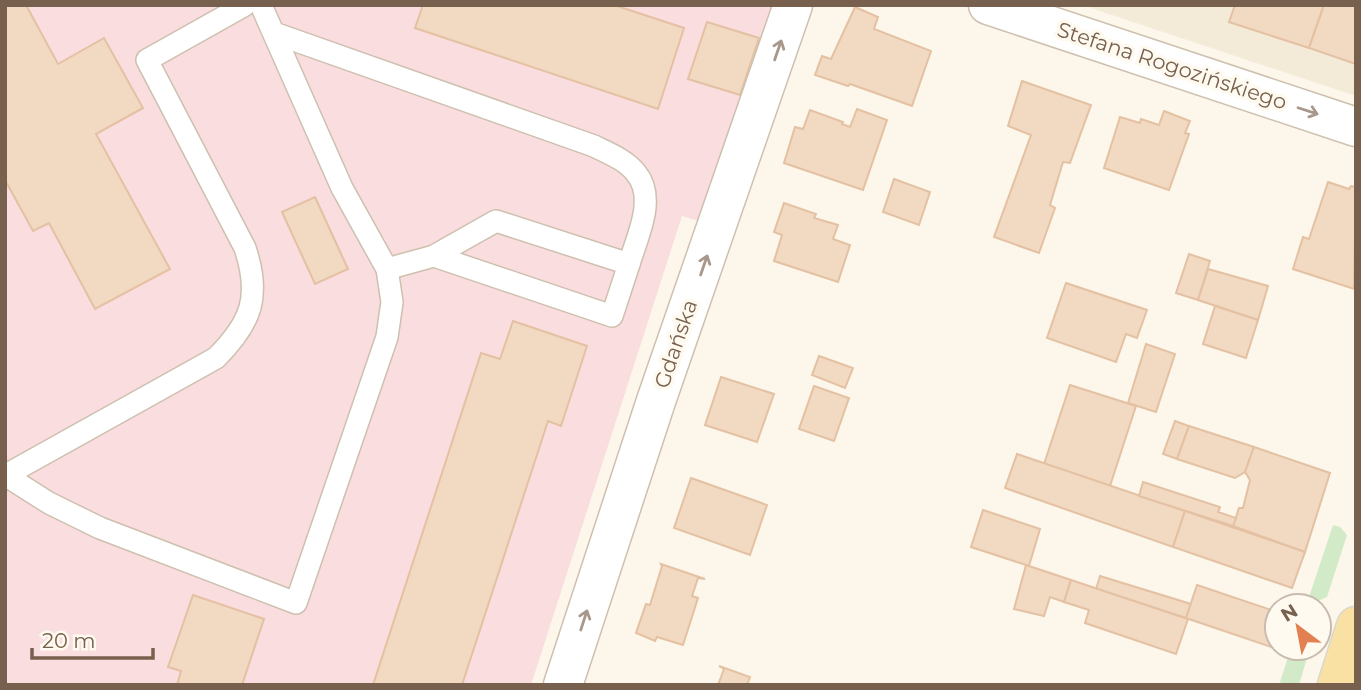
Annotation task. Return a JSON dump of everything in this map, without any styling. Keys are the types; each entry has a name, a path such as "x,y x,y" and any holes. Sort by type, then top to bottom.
{"main road":[{"path":"1338,685 1356,626"}],"street":[{"name":"Gdańska","path":"563,685 656,401 793,5"},
{"name":"Stefana Rogozińskiego","path":"988,5 1356,127"}],"lane":[{"path":"245,5 147,60 245,248 254,288 244,325 216,358 6,475 48,503 91,524 296,603 387,337 392,302 387,269 342,188 261,5"},
{"path":"274,33 594,146 619,159 636,173 644,188 646,208 612,316 435,256"},
{"path":"387,269 435,256 496,221 629,264"}],"shaded area":[{"path":"5,5 773,5 702,222 682,216 531,685 5,685"},
{"path":"1082,5 1356,5 1356,96 1160,31"}],"green space":[{"path":"1333,525 1340,527 1347,535 1329,592 1311,592"},
{"path":"1286,662 1306,662 1299,685 1279,685"}],"building":[{"path":"5,5 26,5 58,64 104,38 143,108 96,134 170,269 95,309 49,223 33,231 5,180"},
{"path":"423,5 614,5 684,28 658,109 415,28"},
{"path":"1235,5 1324,5 1309,48 1229,22"},
{"path":"1324,5 1356,5 1356,64 1309,48"},
{"path":"855,7 878,17 874,29 931,51 912,106 815,75 822,56 831,59"},
{"path":"707,22 759,38 740,95 688,79"},
{"path":"1022,81 1091,105 1070,163 1063,162 1050,205 1055,208 1039,253 994,237 1031,135 1008,126"},
{"path":"857,109 887,120 863,190 784,163 795,127 803,129 810,110 850,127"},
{"path":"1164,111 1190,121 1185,133 1189,134 1169,190 1104,168 1120,117 1140,123 1141,119 1159,125"},
{"path":"894,179 930,192 919,225 883,212"},
{"path":"1328,182 1349,189 1351,186 1356,187 1354,289 1293,269 1303,237 1309,239"},
{"path":"315,197 348,269 315,284 282,212"},
{"path":"784,203 816,214 814,218 838,225 833,239 850,245 838,282 774,261 782,235 774,232"},
{"path":"1189,254 1210,261 1198,300 1176,293"},
{"path":"1208,269 1268,286 1258,320 1198,300"},
{"path":"1066,283 1147,310 1137,338 1126,334 1116,362 1047,338"},
{"path":"1215,306 1258,320 1246,358 1203,344"},
{"path":"513,321 587,346 561,426 548,421 462,685 373,685 481,353 500,359"},
{"path":"1146,344 1175,354 1156,412 1128,403"},
{"path":"819,356 853,368 845,388 812,375"},
{"path":"721,377 774,394 757,442 705,425"},
{"path":"1070,385 1136,406 1110,486 1044,464"},
{"path":"814,386 849,398 834,441 799,429"},
{"path":"1175,421 1189,426 1177,459 1163,454"},
{"path":"1189,426 1254,447 1245,472 1235,478 1177,459"},
{"path":"1254,447 1330,473 1305,552 1233,526 1239,508 1243,508 1250,480 1245,472"},
{"path":"1017,454 1185,511 1173,547 1005,488"},
{"path":"691,478 767,505 750,555 674,528"},
{"path":"1143,482 1220,507 1218,512 1236,518 1233,526 1139,496"},
{"path":"983,510 1040,529 1029,566 971,547"},
{"path":"1185,511 1305,552 1292,588 1173,547"},
{"path":"661,564 705,579 698,578 692,596 698,598 683,645 657,637 655,641 636,633 646,604 650,605"},
{"path":"1026,565 1071,580 1064,602 1050,597 1044,616 1014,609"},
{"path":"1100,576 1191,604 1186,618 1096,589"},
{"path":"1071,580 1188,619 1176,654 1085,623 1089,610 1064,602"},
{"path":"1197,585 1263,607 1263,644 1186,618"},
{"path":"193,595 264,619 242,685 177,685 181,671 168,667"},
{"path":"719,666 750,677 747,685 718,685 724,669"}]}
